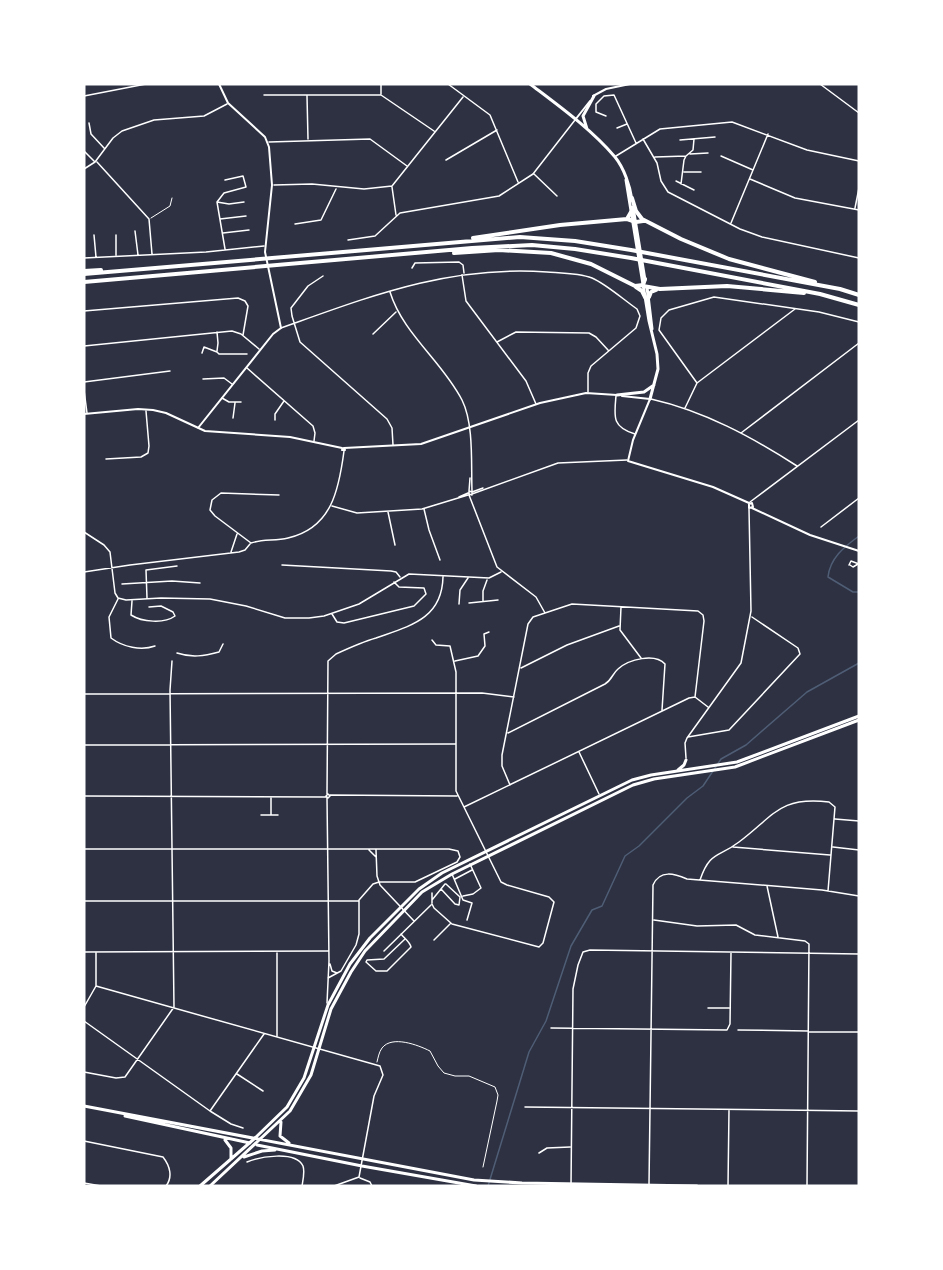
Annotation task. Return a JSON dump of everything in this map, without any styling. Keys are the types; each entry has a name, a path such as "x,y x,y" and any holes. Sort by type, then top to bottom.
{"highway":[{"path":"632,198 638,215 648,223 691,244 729,259 859,295"},
{"path":"631,212 634,228"},
{"path":"440,243 560,225 632,220 648,223"},
{"path":"84,273 495,238 539,237 649,253 840,290"},
{"path":"84,282 472,248 532,245 650,261 820,294 859,305"},
{"path":"373,258 499,250 543,252 564,255 591,264 635,286 647,297 651,292 660,289"},
{"path":"644,286 645,279"},
{"path":"635,286 660,289 727,286 820,294"}],"main road":[{"path":"530,84 575,120 615,157 626,178 632,198 632,220 645,279"},
{"path":"589,133 583,116 594,96"},
{"path":"626,178 631,212"},
{"path":"634,228 658,362 655,385 650,399"},
{"path":"616,395 644,392 655,385"},
{"path":"210,1186 282,1120 302,1092 310,1075 325,1013 334,991 356,954 402,909 430,886 470,864 633,785 687,772 694,768 723,765 747,759 859,716"},
{"path":"674,771 720,770 746,764 859,720"},
{"path":"200,1186 255,1139 292,1101 317,1048 331,1009 351,972 365,951 427,882 485,851 632,780 674,771 682,767 686,759 694,768"},
{"path":"84,1106 474,1180 571,1185 697,1186"},
{"path":"115,1112 223,1138 475,1186"},
{"path":"282,1120 279,1128 280,1136 294,1146"},
{"path":"223,1138 231,1148 231,1159"},
{"path":"238,1161 262,1151 286,1150"}],"street":[{"path":"84,96 146,84"},
{"path":"219,84 228,103 268,142 272,185 265,254 281,328"},
{"path":"381,84 381,95"},
{"path":"348,240 375,236 396,215 495,198 533,174 594,96 606,88 630,84"},
{"path":"820,84 859,113"},
{"path":"451,85 488,113 498,129 519,184"},
{"path":"264,95 381,95 435,131"},
{"path":"307,95 308,140"},
{"path":"606,116 596,112 596,104 604,96 614,95 636,143"},
{"path":"396,215 392,186 463,96"},
{"path":"84,169 95,161 118,134 137,125 161,119 203,116 228,103"},
{"path":"615,157 660,129 732,122 807,150 859,160"},
{"path":"88,123 91,134 105,149"},
{"path":"617,128 628,124"},
{"path":"446,160 498,129"},
{"path":"731,224 768,134"},
{"path":"680,140 715,137"},
{"path":"643,139 654,157 663,186 668,192 731,224 772,240 859,258"},
{"path":"654,157 686,156 693,150 694,139"},
{"path":"268,142 372,140 407,166"},
{"path":"84,151 149,219 152,255"},
{"path":"689,154 708,153"},
{"path":"681,184 686,156"},
{"path":"721,156 754,170"},
{"path":"682,172 701,172"},
{"path":"533,174 557,196"},
{"path":"225,180 243,176 246,188 226,192 217,202 225,250"},
{"path":"750,179 795,198 859,210"},
{"path":"676,181 694,190"},
{"path":"272,185 312,184 364,189 392,186"},
{"path":"295,224 321,220 337,188"},
{"path":"855,209 859,188"},
{"path":"217,202 229,204 244,202"},
{"path":"219,219 246,216"},
{"path":"222,233 249,230"},
{"path":"135,231 138,256"},
{"path":"94,235 96,257"},
{"path":"116,235 116,256"},
{"path":"84,258 265,246"},
{"path":"412,268 416,263 459,262 462,264 466,299 527,383 536,404"},
{"path":"198,429 273,334 281,328 390,291 463,274 521,270 591,278 638,310 640,315 638,325 589,369 588,393"},
{"path":"323,276 310,284 292,305 291,311 300,342 388,421 393,429 393,446"},
{"path":"390,291 397,311 462,399 469,428 470,493 495,563 501,572 537,597 545,614"},
{"path":"697,383 661,334 659,324 663,314 676,308 714,297 795,309 859,322"},
{"path":"84,311 242,299 247,303 249,309 243,335"},
{"path":"686,408 697,383 795,309"},
{"path":"373,334 397,311"},
{"path":"84,346 234,331 243,335 261,350"},
{"path":"217,332 217,351"},
{"path":"497,342 516,332 589,333 609,350"},
{"path":"741,433 859,343"},
{"path":"202,353 204,347 217,351 221,355 247,354"},
{"path":"246,367 313,426 315,433 313,442"},
{"path":"84,382 170,371"},
{"path":"203,379 224,378 233,384"},
{"path":"84,390 86,414 146,409 166,413 198,429 290,437 343,449 430,441 536,404 588,393 616,395 650,399 686,408 741,433 797,466"},
{"path":"616,395 617,422 625,431 635,435"},
{"path":"222,398 229,402 241,402"},
{"path":"628,460 635,435 650,399"},
{"path":"274,420 275,414 284,401"},
{"path":"233,418 235,402"},
{"path":"106,459 141,457 148,453 146,409"},
{"path":"687,772 685,743 740,665 750,616 749,515 751,505 755,498 859,420"},
{"path":"279,495 226,492 216,495 210,506 211,513 250,543 288,538 297,534 315,524 332,506 340,480 343,449"},
{"path":"332,506 355,513 424,509 558,463 628,460 713,487 810,535 859,551"},
{"path":"821,526 859,498"},
{"path":"424,509 440,560"},
{"path":"388,511 395,545"},
{"path":"84,532 109,550 115,593 118,598"},
{"path":"230,553 238,534"},
{"path":"84,572 244,551 250,543"},
{"path":"282,565 392,571 401,578"},
{"path":"147,599 147,570 177,566"},
{"path":"118,598 131,600 210,599 289,618 314,618 359,604 411,574 488,578 501,572"},
{"path":"325,1013 329,961 327,665 331,656 425,618 441,595 443,576"},
{"path":"459,604 460,590 469,577"},
{"path":"483,602 483,591 488,578"},
{"path":"332,614 337,622 344,623 414,606 426,594 424,588 400,587 394,582"},
{"path":"122,584 200,583"},
{"path":"118,598 110,614 111,638 123,645 138,648 155,646"},
{"path":"160,598 161,606"},
{"path":"131,600 131,615 142,620 168,620 175,616 173,612 161,606 149,608"},
{"path":"469,603 498,600"},
{"path":"510,785 501,762 529,622 533,617 572,604 694,610 702,613 704,621 695,697"},
{"path":"621,606 619,626 642,659"},
{"path":"688,737 729,730 800,655 800,650 750,616"},
{"path":"520,668 567,645 619,626"},
{"path":"454,661 478,657 485,646 484,634 489,632"},
{"path":"432,640 436,645 449,645 454,661 458,796 503,883 554,900 545,939 540,947 451,923 434,908 432,893"},
{"path":"177,653 191,657 208,655 219,652 223,645"},
{"path":"507,733 608,682 619,668 642,659 659,659 665,664 662,711"},
{"path":"84,1072 123,1078 128,1075 174,1007 170,694 172,661"},
{"path":"84,694 482,693 514,698"},
{"path":"464,807 690,697 695,697 709,708"},
{"path":"84,745 456,744"},
{"path":"578,752 600,795"},
{"path":"84,796 458,796"},
{"path":"271,796 271,815"},
{"path":"700,880 709,859 732,846 777,809 800,801 831,802 835,807 828,891"},
{"path":"261,815 278,815"},
{"path":"834,819 859,821"},
{"path":"732,846 831,856"},
{"path":"831,847 859,850"},
{"path":"84,849 455,849 460,854 458,861 417,881 374,883 359,901 357,942 342,970 328,978"},
{"path":"368,849 376,858"},
{"path":"376,849 379,882 414,921"},
{"path":"463,896 473,894 481,888 470,864"},
{"path":"454,879 472,869"},
{"path":"649,1185 653,884 656,879 661,875 673,873 687,879 828,891 859,897"},
{"path":"452,874 464,901 472,904 467,920"},
{"path":"432,900 441,889 448,884 460,897 459,905 455,904 441,889"},
{"path":"767,886 778,938"},
{"path":"84,901 359,901"},
{"path":"384,951 432,904"},
{"path":"653,920 697,926 736,925 755,935 808,942 810,953 807,1186"},
{"path":"434,940 451,923"},
{"path":"401,934 411,946 386,972 375,971 365,961 384,959 405,939"},
{"path":"84,952 328,951"},
{"path":"571,1185 574,982 584,951 859,954"},
{"path":"84,1007 96,986 96,952"},
{"path":"277,952 277,1036"},
{"path":"551,1028 728,1029 730,1025 731,952"},
{"path":"329,961 332,971 338,973"},
{"path":"96,986 376,1064 382,1069 383,1076 374,1096 359,1177"},
{"path":"708,1008 730,1008"},
{"path":"84,1021 210,1111 231,1124 243,1128"},
{"path":"738,1030 859,1032"},
{"path":"210,1111 265,1033"},
{"path":"237,1074 263,1091"},
{"path":"525,1107 859,1111"},
{"path":"728,1186 729,1109"},
{"path":"84,1142 163,1157 170,1173 166,1186"},
{"path":"539,1153 547,1148 571,1147"},
{"path":"246,1162 264,1156 295,1159 303,1169 302,1186"},
{"path":"334,1186 359,1177 370,1182 372,1186"},
{"path":"84,1183 100,1186"}],"lane":[{"path":"149,219 170,206 172,198"},
{"path":"376,1064 382,1047 389,1042 398,1042 430,1051 438,1066 448,1075 470,1076 495,1087 497,1101 483,1167"}],"waterway":[{"path":"859,536 835,559 828,577 853,592 859,592"},
{"path":"488,1186 529,1052 546,1021 571,946 592,910 602,906 625,856 639,846 687,798 703,786 721,759 746,745 807,692 859,663"}]}
